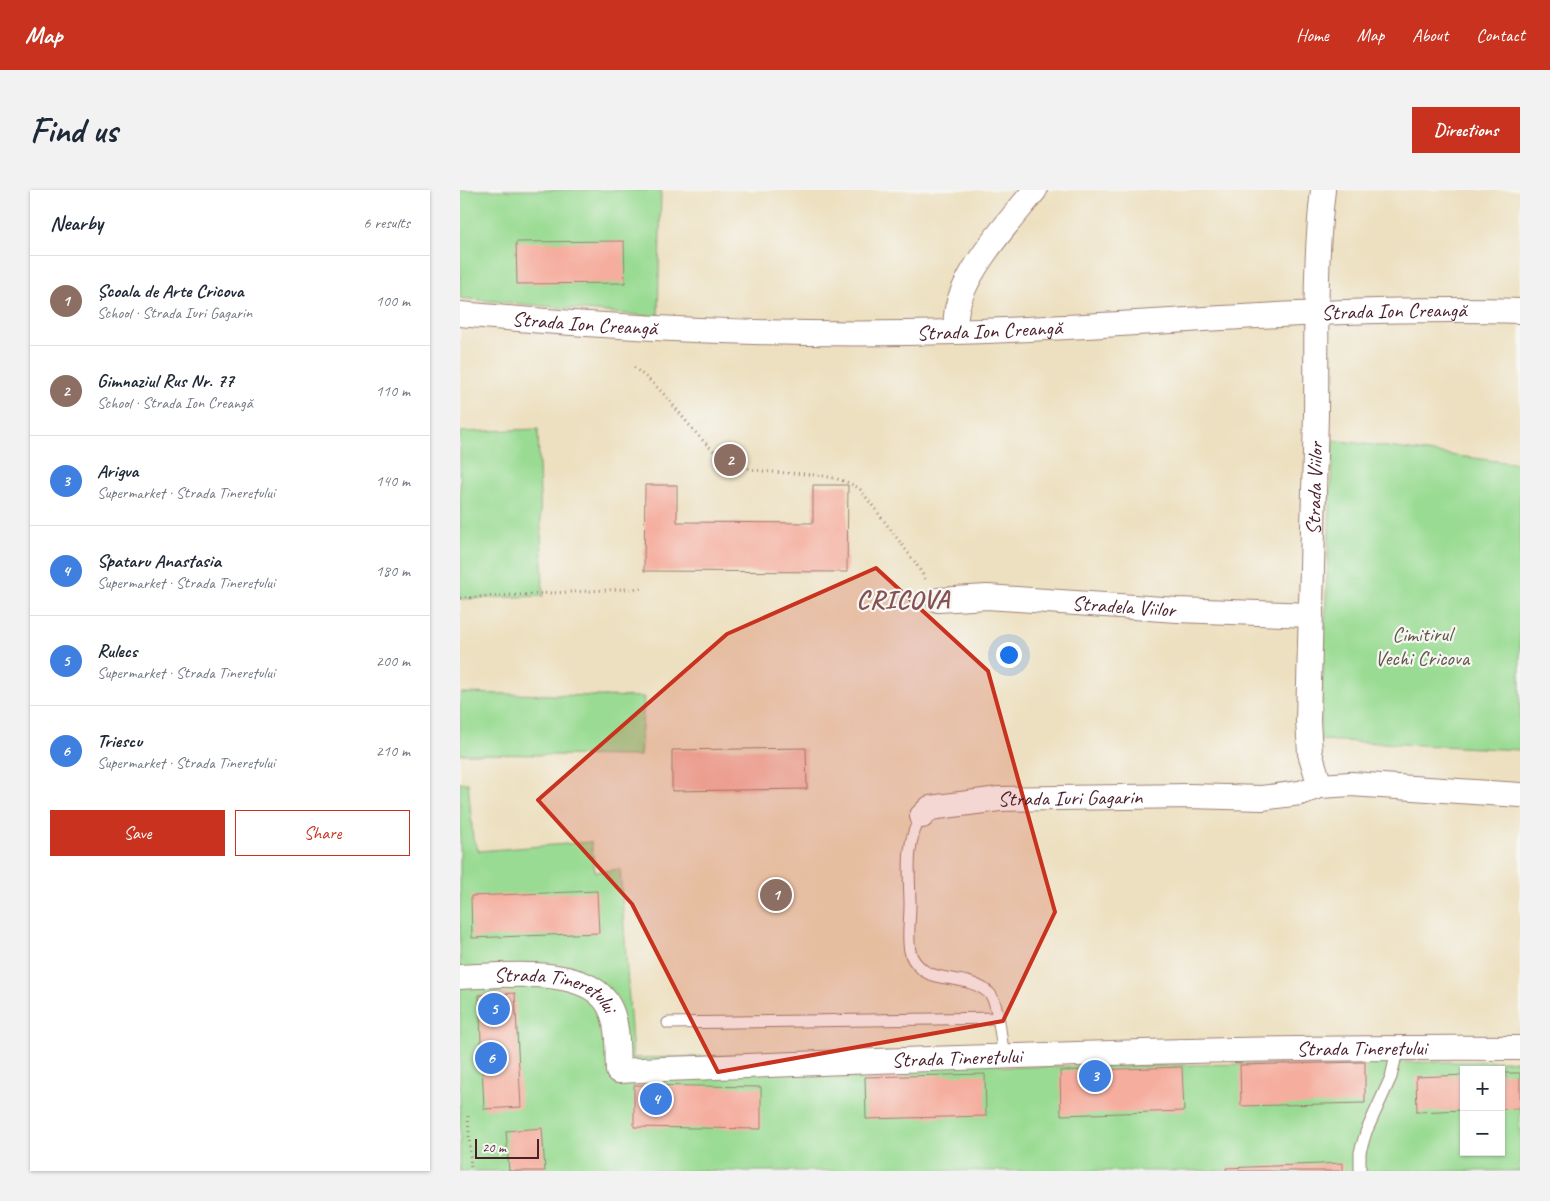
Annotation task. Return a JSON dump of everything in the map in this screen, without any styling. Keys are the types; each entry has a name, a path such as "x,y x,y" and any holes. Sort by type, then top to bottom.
{"street":[{"path":"954,332 957,306 968,281 993,241 1035,190"},
{"name":"Strada Viilor","path":"1320,786 1310,753 1308,721 1317,313 1316,272 1323,190"},
{"name":"Strada Ion Creangă","path":"460,314 567,324 738,333 954,332 1317,313 1520,311"},
{"name":"Stradela Viilor","path":"938,600 987,597 1177,610 1311,615"},
{"name":"Strada Iuri Gagarin","path":"922,816 930,808 999,798 1189,796 1262,798 1300,793 1320,786 1351,784 1520,794"},
{"name":"Strada Tineretului","path":"460,977 542,975 576,981 597,992 609,1006 617,1035 618,1071 1004,1057 1398,1047 1520,1048"}],"lane":[{"name":"Strada Iuri Gagarin","path":"922,816 916,824 912,836 910,854 908,934 910,953 924,972 966,981 981,987 991,995 996,1005 1004,1057"},
{"path":"668,1023 998,1018"},
{"path":"1360,1171 1360,1152 1366,1132 1390,1077 1398,1047"}],"path":[{"path":"634,367 661,391 696,434 717,452 739,466 758,470 809,473 848,482 860,489 915,562 938,600"},
{"path":"460,598 644,588"},
{"path":"468,1116 470,1171"}],"highlighted area":[{"path":"876,568 988,671 1055,912 1003,1021 718,1072 632,904 538,800 727,634"}],"green space":[{"path":"460,190 661,190 658,317 460,298"},
{"path":"538,429 543,596 460,599 460,432"},
{"name":"Cimitirul Vechi Cricova","path":"1333,440 1520,464 1520,750 1320,740"},
{"path":"460,693 644,697 640,756 460,754"},
{"path":"460,783 468,783 473,839 479,851 591,842 595,872 620,869 633,1058 975,1051 1004,1067 1520,1061 1520,1171 460,1171"}],"building":[{"path":"624,241 625,283 517,284 516,242"},
{"path":"645,485 677,485 677,522 813,523 813,485 848,485 847,572 644,571"},
{"path":"806,748 807,789 672,791 672,750"},
{"path":"597,891 599,933 472,938 471,896"},
{"path":"515,993 521,1107 484,1109 479,995"},
{"path":"1365,1062 1365,1103 1241,1106 1240,1065"},
{"path":"1182,1067 1184,1111 1061,1115 1060,1071"},
{"path":"1505,1073 1520,1073 1520,1108 1505,1109"},
{"path":"985,1074 986,1116 866,1119 865,1077"},
{"path":"1460,1075 1460,1110 1417,1112 1416,1077"},
{"path":"634,1085 761,1087 761,1129 634,1127"},
{"path":"542,1128 545,1171 509,1171 506,1131"},
{"path":"1343,1163 1343,1171 1226,1171 1226,1168"}],"place":[{"name":"Gimnaziul Rus Nr. 77","path":"730,460"},
{"name":"Școala de Arte Cricova","path":"776,895"},
{"name":"Rulecs","path":"494,1009"},
{"name":"Triescu","path":"491,1058"},
{"name":"Arigva","path":"1095,1076"},
{"name":"Spataru Anastasia","path":"656,1099"}],"district":[{"name":"CRICOVA","path":"903,599"}]}
